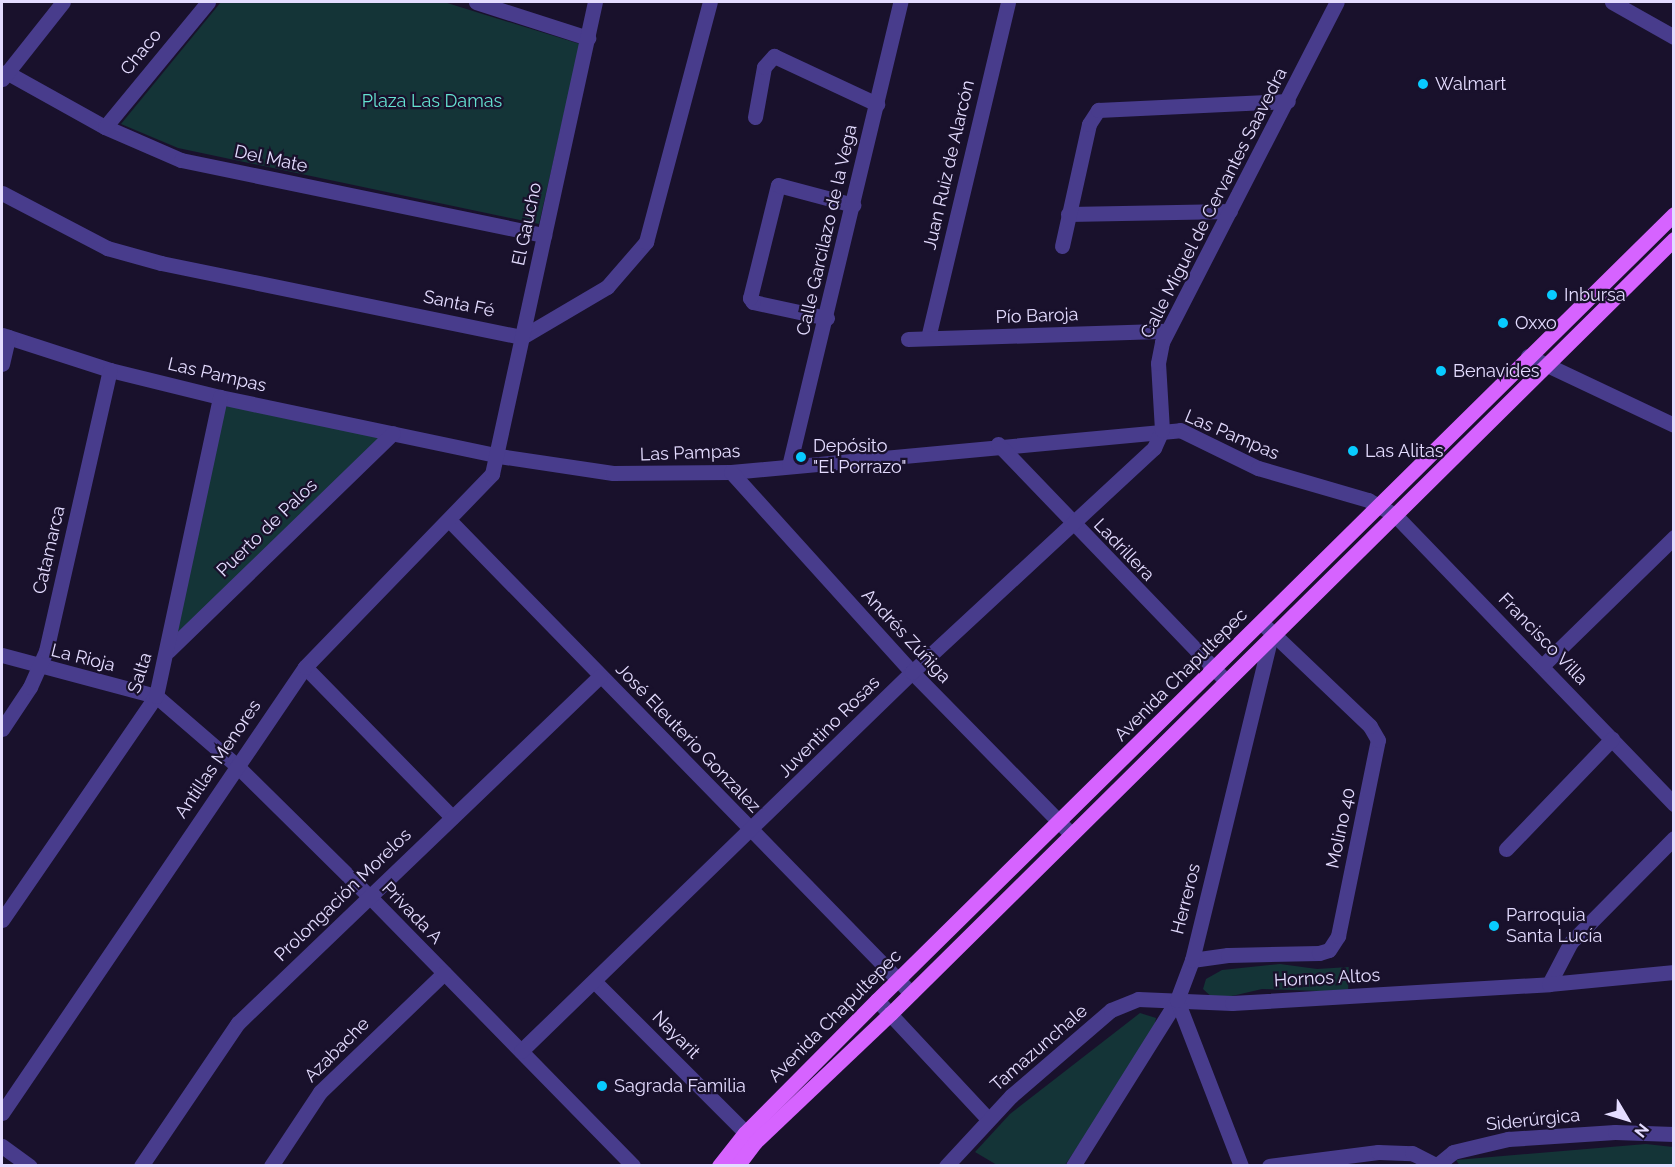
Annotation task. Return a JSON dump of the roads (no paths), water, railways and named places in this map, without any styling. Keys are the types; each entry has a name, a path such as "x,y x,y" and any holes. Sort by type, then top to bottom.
{"main road":[{"name":"Avenida Chapultepec","path":"719,1166 750,1137 877,1000 899,981 1059,821 1220,675 1267,628 1381,505 1619,265 1674,214"},
{"path":"1267,628 1395,515 1674,239"},
{"path":"1592,320 1593,304 1619,265"},
{"path":"737,1166 750,1137 891,1013 1071,834 1220,675"}],"street":[{"path":"4,76 63,2"},
{"name":"Chaco","path":"105,127 208,2"},
{"path":"476,2 588,38"},
{"name":"El Gaucho","path":"499,456 522,337 596,2"},
{"path":"522,337 607,287 646,242 710,2"},
{"name":"Calle Garcilazo de la Vega","path":"789,466 827,318 900,2"},
{"name":"Juan Ruiz de Alarcón","path":"928,338 1008,2"},
{"name":"Calle Miguel de Cervantes Saavedra","path":"1162,430 1158,363 1167,332 1337,2"},
{"path":"1612,2 1674,37"},
{"path":"755,117 764,67 774,56 877,104"},
{"name":"Del Mate","path":"4,76 105,127 182,160 544,235"},
{"path":"1062,246 1089,124 1098,110 1288,101"},
{"path":"827,318 753,302 750,298 778,185 853,204"},
{"name":"Santa Fé","path":"2,193 107,248 161,263 522,337"},
{"path":"1068,214 1230,211"},
{"name":"Pío Baroja","path":"909,339 1167,332"},
{"path":"2,364 5,336"},
{"name":"Las Pampas","path":"5,336 110,370 220,397 499,456 613,473 730,472 998,444 1162,430 1187,433 1279,476 1381,505"},
{"path":"1528,356 1674,425"},
{"name":"Catamarca","path":"2,729 41,667 110,370"},
{"name":"Salta","path":"2,920 156,696 168,651 220,397"},
{"name":"Juventino Rosas","path":"521,1052 751,831 912,672 1144,459 1162,430"},
{"name":"Puerto de Palos","path":"168,651 393,433"},
{"name":"Ladrillera","path":"998,444 1220,675"},
{"name":"Antillas Menores","path":"2,1113 305,667 488,480 499,456"},
{"name":"Andrés Zúñiga","path":"730,472 912,672 1071,834"},
{"name":"Francisco Villa","path":"1381,505 1395,515 1674,804"},
{"name":"José Eleuterio Gonzalez","path":"450,521 911,993"},
{"path":"1542,666 1674,537"},
{"name":"Herreros","path":"1177,1000 1192,960 1267,628"},
{"name":"Molino 40","path":"1192,960 1227,954 1319,952 1329,950 1338,936 1378,740 1370,726 1267,628"},
{"name":"La Rioja","path":"2,655 156,696"},
{"path":"305,667 452,817"},
{"name":"Prolongación Morelos","path":"141,1166 238,1023 600,676"},
{"name":"Privada A","path":"156,696 237,766 370,897 633,1166"},
{"path":"1506,849 1612,739"},
{"path":"1549,984 1570,942 1674,838"},
{"name":"Hornos Altos","path":"1177,1000 1232,1003 1549,984 1674,972"},
{"name":"Azabache","path":"271,1166 320,1092 444,973"},
{"name":"Nayarit","path":"594,981 750,1137"},
{"name":"Tamazunchale","path":"946,1166 988,1119 1111,1011 1138,999 1177,1000"},
{"path":"877,1000 988,1119"},
{"path":"1073,1166 1177,1000"},
{"path":"1177,1000 1242,1166"},
{"name":"Siderúrgica","path":"1269,1166 1378,1152 1412,1153 1437,1165 1453,1152 1508,1139 1614,1132 1674,1134"},
{"path":"2,1146 15,1161 30,1166"}],"place":[{"name":"Walmart","path":"1423,84"},
{"name":"Inbursa","path":"1552,295"},
{"name":"Oxxo","path":"1503,323"},
{"name":"Benavides","path":"1441,371"},
{"name":"Las Alitas","path":"1353,451"},
{"name":"Depósito \"El Porrazo\"","path":"801,457"},
{"name":"Parroquia Santa Lucía","path":"1494,926"},
{"name":"Sagrada Familia","path":"602,1086"}],"park label":[{"name":"Plaza Las Damas","path":"432,101"}]}
